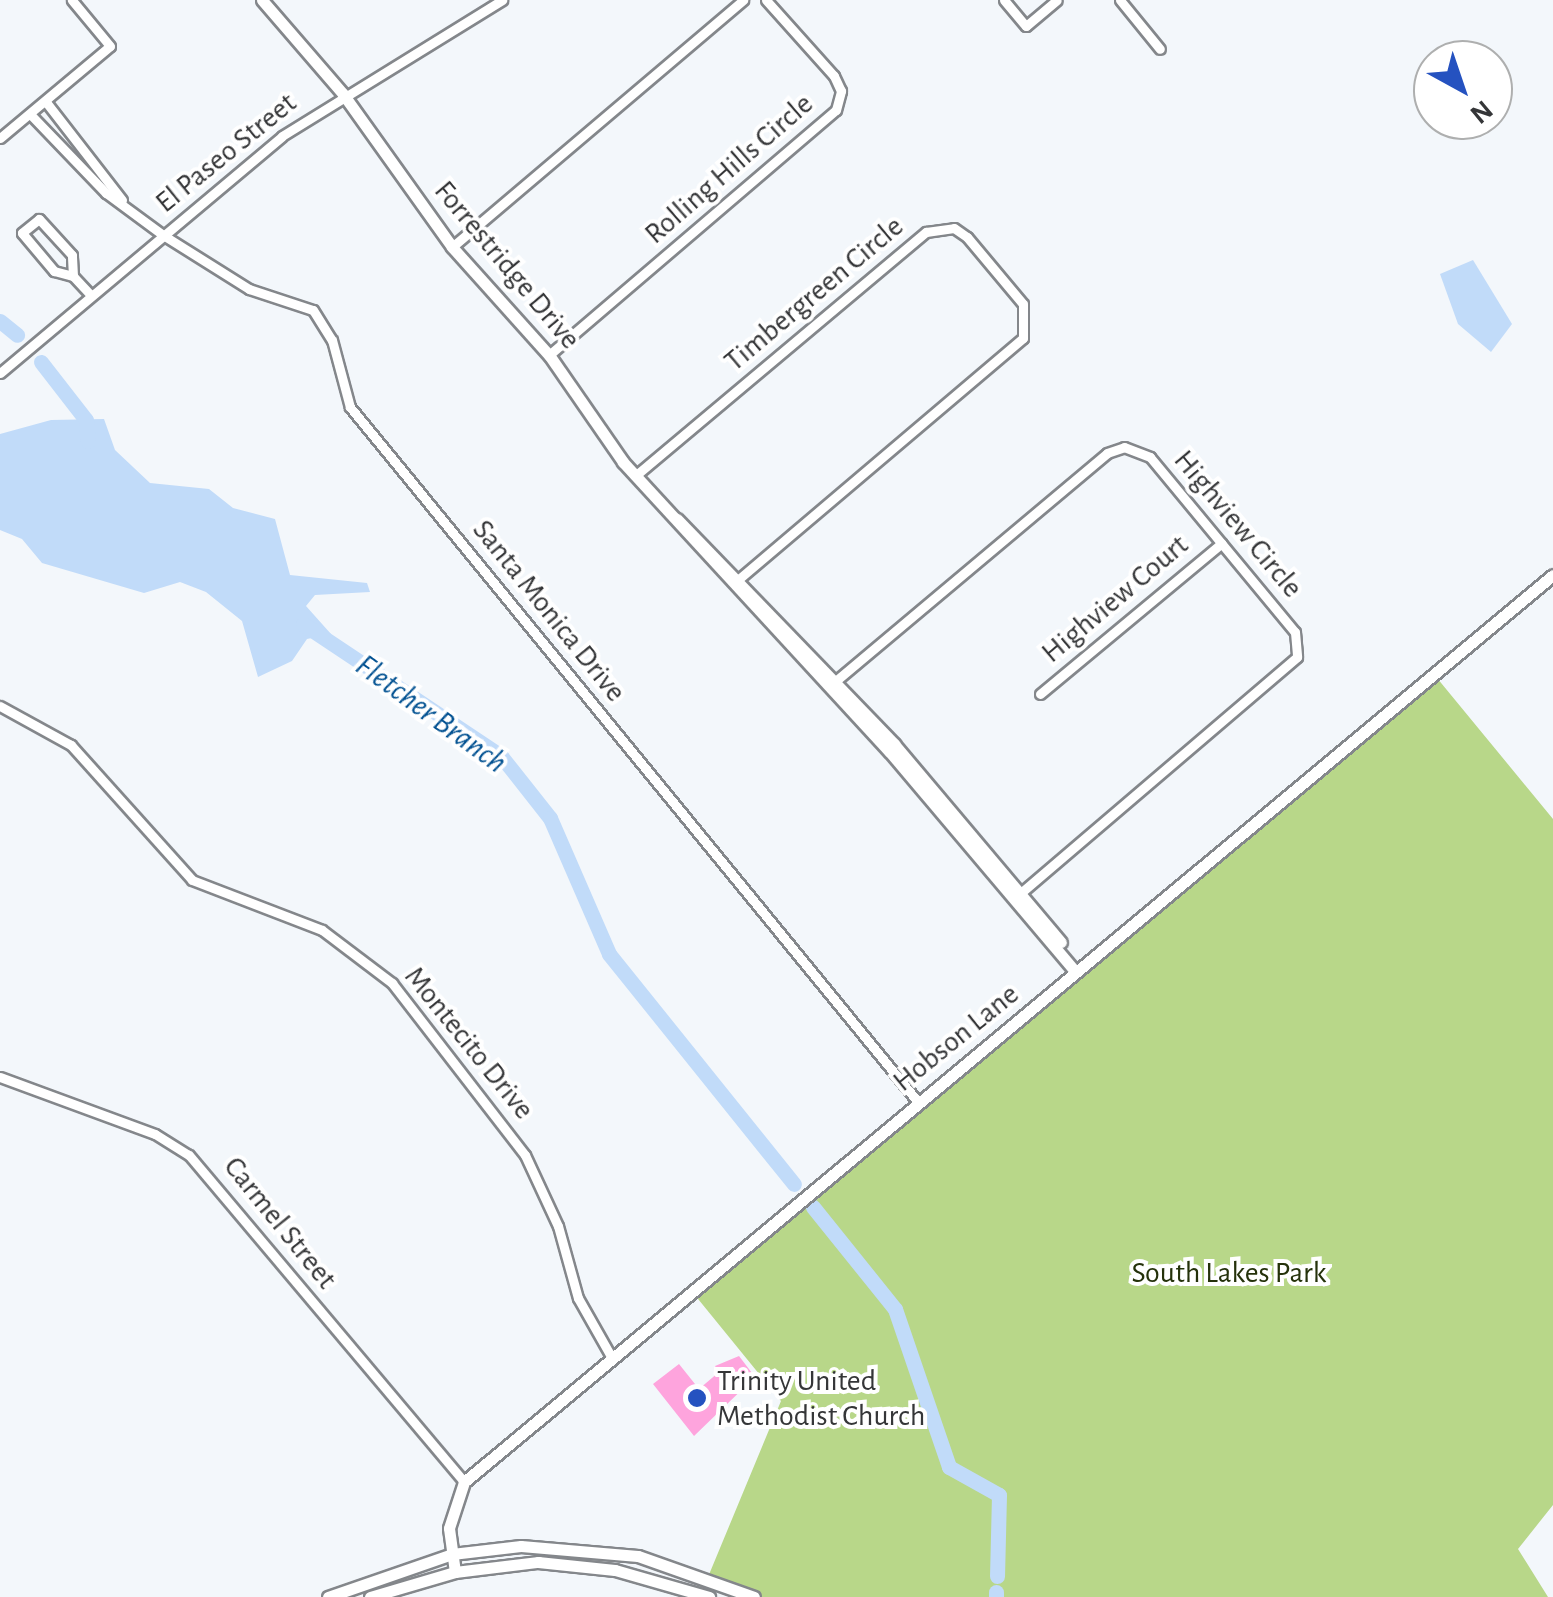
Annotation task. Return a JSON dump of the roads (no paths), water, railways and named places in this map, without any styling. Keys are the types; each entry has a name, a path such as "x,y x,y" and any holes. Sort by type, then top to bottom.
{"street":[{"path":"0,138 110,46 72,0"},
{"name":"Forrestridge Drive","path":"262,0 343,94 452,247 549,355 635,476 832,684 1079,970"},
{"name":"El Paseo Street","path":"0,373 162,235 343,94 502,0"},
{"path":"452,247 743,0"},
{"name":"Rolling Hills Circle","path":"549,355 836,110 841,91 834,76 766,0"},
{"path":"1004,0 1026,26 1057,0"},
{"path":"1120,0 1160,48"},
{"name":"Santa Monica Drive","path":"46,102 122,200"},
{"name":"Santa Monica Drive","path":"30,114 79,166 162,235 249,289 314,310 332,340 350,407 918,1102"},
{"path":"79,166 90,155"},
{"path":"73,276 72,255 39,219 22,233 54,271 73,276 92,296"},
{"name":"Timbergreen Circle","path":"635,476 926,232 954,228 968,238 1023,304 1023,338 735,582"},
{"name":"Highview Circle","path":"832,684 1114,449 1150,457 1295,632 1297,657 1017,896"},
{"name":"Highview Court","path":"1040,694 1222,542"},
{"name":"Hobson Lane","path":"464,1482 1553,575"},
{"name":"Montecito Drive","path":"0,706 70,745 192,880 322,930 392,982 524,1155 558,1226 578,1298 612,1358"},
{"name":"Carmel Street","path":"0,1078 155,1134 189,1155 464,1482"},
{"path":"455,1572 453,1502 464,1482"},
{"path":"328,1597 452,1554 521,1546 618,1552 754,1597"},
{"path":"370,1597 455,1572 568,1563 710,1597"}],"water":[{"path":"1473,260 1512,324 1491,352 1458,324 1440,274"},
{"path":"104,419 115,450 150,483 209,489 233,508 275,519 290,575 367,583 370,592 315,595 306,606 331,634 307,639 292,661 258,677 242,621 206,592 180,582 144,593 42,563 22,539 0,530 0,434 51,420"}],"waterway":[{"name":"Fletcher Branch","path":"0,321 17,335"},
{"name":"Fletcher Branch","path":"41,362 86,420 88,441"},
{"name":"Fletcher Branch","path":"303,624 501,756 550,818 609,954 794,1184"},
{"name":"Fletcher Branch","path":"813,1207 895,1309 949,1467 999,1495 997,1576"},
{"name":"Fletcher Branch","path":"996,1592 996,1597"}],"place":[{"name":"Trinity United Methodist Church","path":"697,1398"}],"park label":[{"name":"South Lakes Park","path":"1229,1273"}]}
